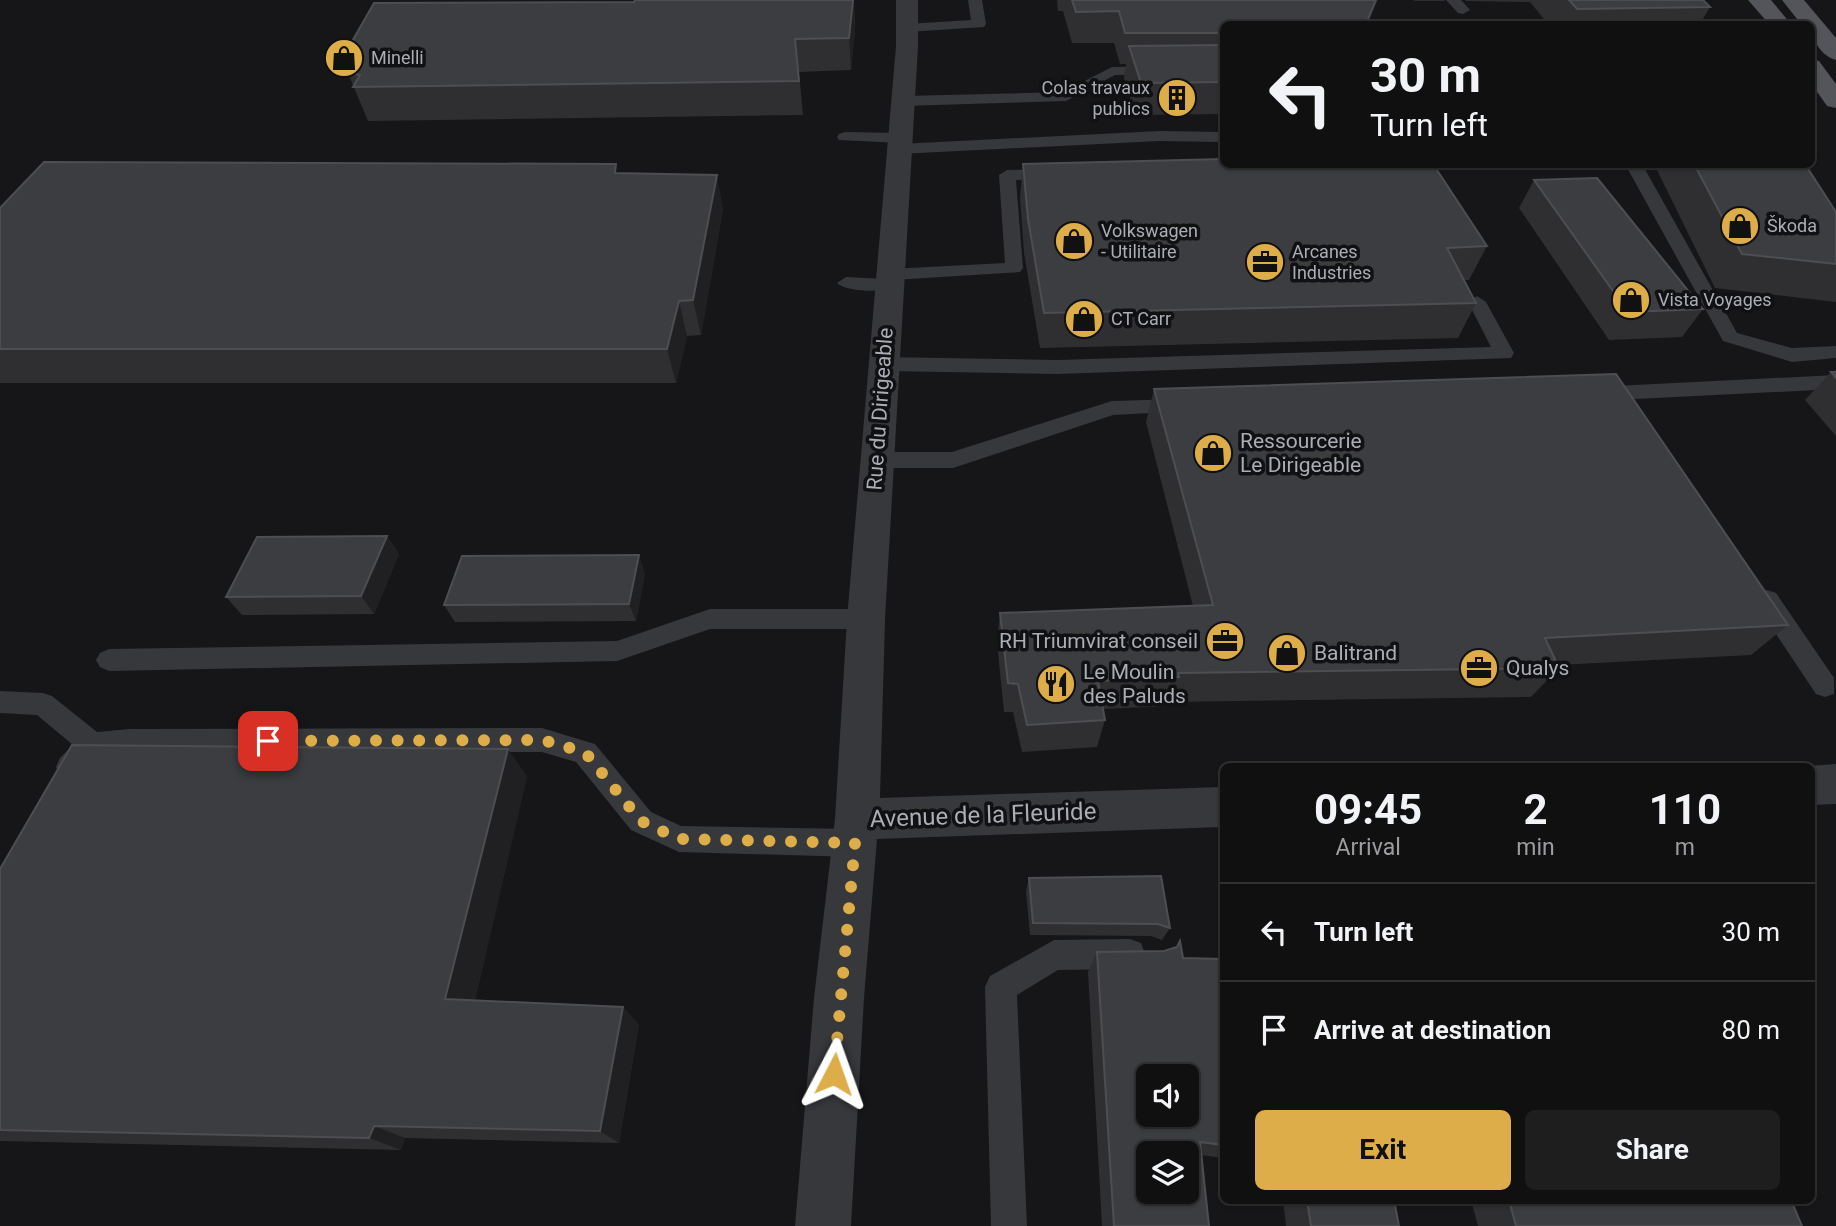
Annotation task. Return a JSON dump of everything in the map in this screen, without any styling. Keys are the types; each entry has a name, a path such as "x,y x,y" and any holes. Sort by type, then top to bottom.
{"main road":[{"path":"1759,0 1777,21"},
{"path":"1793,0 1810,21"},
{"path":"1815,27 1836,53"},
{"path":"1815,72 1836,101"}],"street":[{"name":"Rue du Dirigeable","path":"856,831 866,619 907,14"},
{"path":"1815,785 1836,784"},
{"name":"Avenue de la Fleuride","path":"823,1226 839,999 856,831 1220,807"}],"lane":[{"path":"907,14 979,24 975,0"},
{"path":"903,101 1066,96 1112,71 1220,69"},
{"path":"845,137 900,144 1159,136 1220,137"},
{"path":"1635,168 1730,337 1792,355 1836,352"},
{"path":"845,284 1014,268 1007,175 1075,174"},
{"path":"884,364 1057,367 1504,353 1477,302"},
{"path":"1572,395 1836,382"},
{"path":"1628,393 1643,416"},
{"path":"877,460 953,460 1112,408 1196,406"},
{"path":"1756,585 1825,686"},
{"path":"109,660 617,651 710,619 866,619"},
{"path":"0,702 43,704 92,744"},
{"path":"55,792 69,768 92,744 131,741 542,740 585,752 641,821 679,839 856,831"},
{"path":"1009,1226 1001,987 1054,955 1151,954"}],"building":[{"path":"853,0 849,38 795,39 799,81 353,87 360,75 353,74 362,58 342,59 374,3"},
{"path":"1072,0 1376,0 1367,21 1220,21 1220,33 1125,33 1119,11 1076,12"},
{"path":"1569,0 1703,0 1710,7 1577,9"},
{"path":"1220,45 1220,82 1141,83 1129,46"},
{"path":"1220,159 1220,168 1436,168 1487,246 1447,248 1476,303 1044,313 1028,219 1023,164"},
{"path":"44,162 616,164 615,173 717,175 693,300 679,301 667,349 0,349 0,208"},
{"path":"1696,168 1808,168 1836,212 1836,264 1742,254"},
{"path":"1597,178 1703,309 1628,312 1534,180"},
{"path":"1616,374 1788,625 1545,638 1559,668 1178,673 1179,677 1098,681 1105,720 1027,725 1018,684 1008,683 1000,613 1213,605 1154,389"},
{"path":"387,536 361,596 226,597 257,537"},
{"path":"639,555 629,604 444,605 462,556"},
{"path":"72,745 508,749 445,999 623,1007 600,1131 374,1126 369,1138 0,1130 0,869"},
{"path":"1161,876 1170,928 1158,924 1033,923 1029,878"},
{"path":"1180,941 1183,958 1220,959 1220,1145 1200,1142 1209,1226 1114,1226 1097,952 1164,951 1177,947"},
{"path":"1308,1204 1395,1204 1399,1226 1311,1226"},
{"path":"1510,1204 1793,1204 1802,1226 1516,1226"}],"place":[{"name":"Minelli","path":"344,58"},
{"name":"Colas travaux publics","path":"1177,98"},
{"name":"Škoda","path":"1740,226"},
{"name":"Volkswagen - Utilitaire","path":"1074,241"},
{"name":"Arcanes Industries","path":"1265,262"},
{"name":"Vista Voyages","path":"1631,300"},
{"name":"CT Carr","path":"1084,319"},
{"name":"Ressourcerie Le Dirigeable","path":"1213,453"},
{"name":"RH Triumvirat conseil","path":"1225,641"},
{"name":"Balitrand","path":"1287,653"},
{"name":"Qualys","path":"1479,668"},
{"name":"Le Moulin des Paluds","path":"1056,684"}],"route":[{"path":"268,741 542,740 585,752 641,821 679,839 855,843 834,1074"}]}
